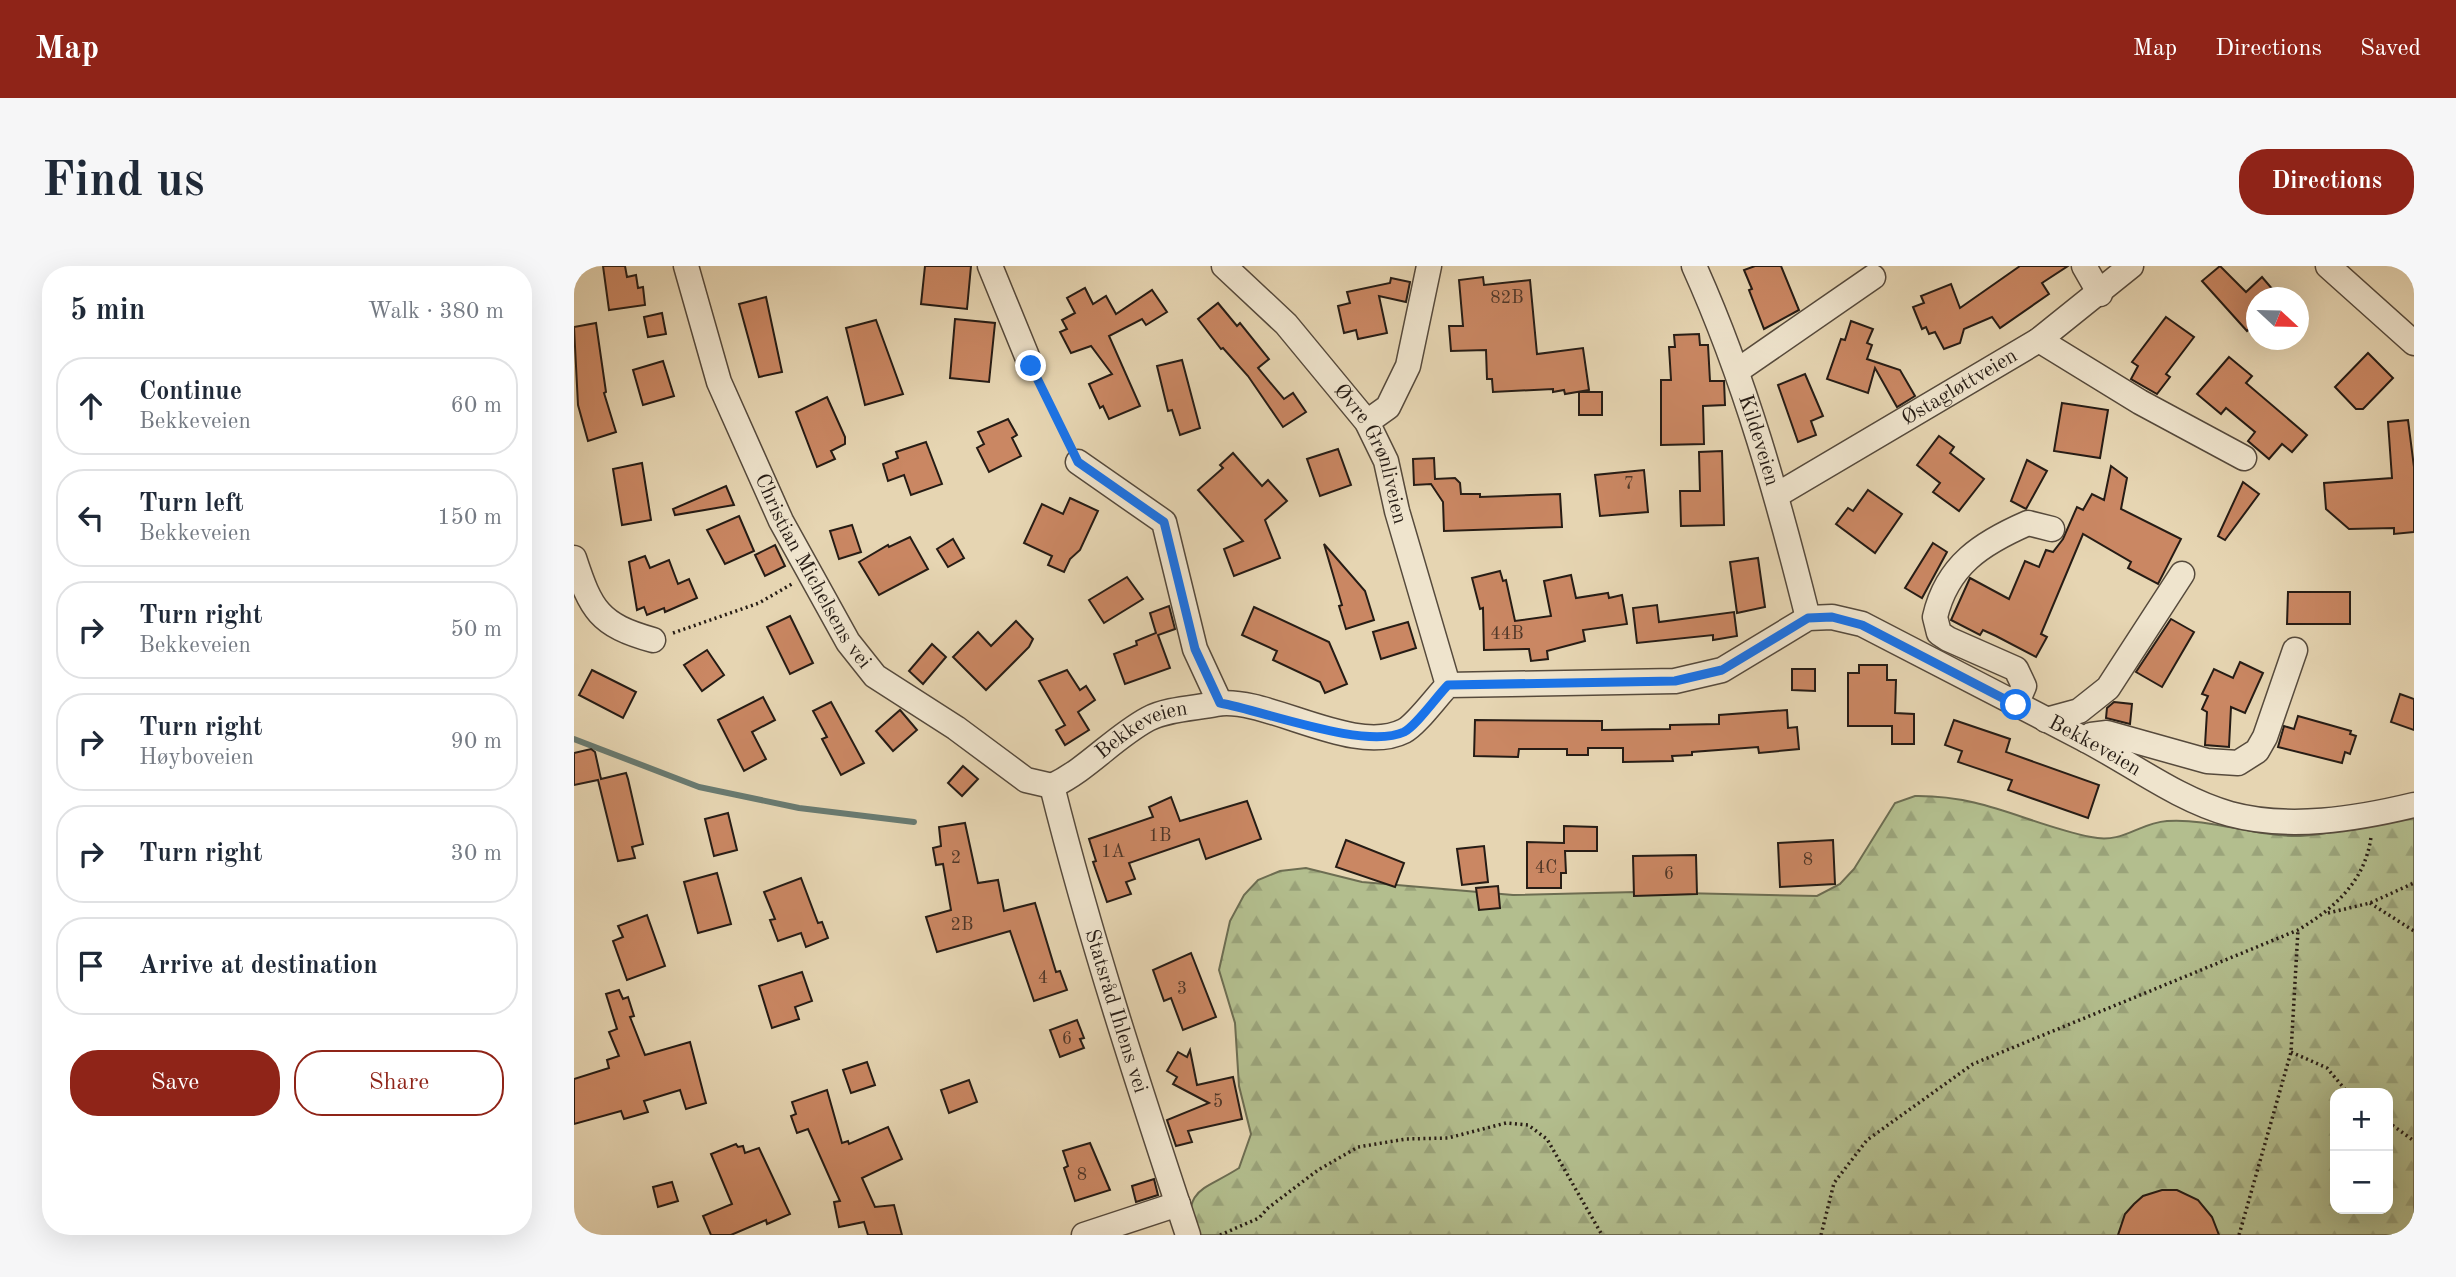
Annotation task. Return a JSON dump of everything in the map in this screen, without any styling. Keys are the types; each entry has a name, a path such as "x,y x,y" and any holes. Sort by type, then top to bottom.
{"street":[{"name":"Christian Michelsens vei","path":"686,266 719,382 809,575 848,642 875,676 956,728 1026,780 1052,786"},
{"path":"990,266 1031,366"},
{"name":"Øvre Grønliveien","path":"1224,266 1286,324 1367,422 1386,461 1397,511 1448,685"},
{"path":"1367,422 1388,407 1408,366 1429,266"},
{"name":"Kildeveien","path":"1694,266 1725,333 1777,495 1808,618"},
{"path":"2084,266 2100,294"},
{"name":"Østagløttveien","path":"1777,495 2039,340 2132,266"},
{"path":"2328,266 2414,343"},
{"path":"1737,371 1873,277"},
{"path":"2039,340 2140,402 2244,458"},
{"path":"1078,462 1164,522 1195,649 1220,703"},
{"path":"2016,705 2024,686 2017,669 1948,639 1939,633 1935,617 1958,570 1972,552 2028,523 2052,529"},
{"path":"574,558 584,590 603,619 624,632 653,640"},
{"path":"2046,720 2079,711 2109,688 2182,574"},
{"name":"Bekkeveien","path":"1808,618 1832,617 1862,625 2086,740 2172,790 2230,814 2269,820 2318,820 2375,814 2414,805"},
{"path":"1448,685 1675,681 1722,670 1808,618"},
{"path":"2086,740 2091,735 2107,733 2207,761 2238,762 2257,751 2265,737 2295,650"},
{"name":"Bekkeveien","path":"1052,786 1077,774 1113,742 1151,718 1220,703 1256,709 1334,732 1377,737 1405,731 1448,685"},
{"name":"Statsråd Ihlens vei","path":"1052,786 1082,900 1188,1235"},
{"path":"1084,1235 1178,1204"}],"path":[{"path":"1031,366 1078,462"},
{"path":"653,640 759,603 809,575"},
{"path":"2326,914 2352,886 2368,858 2375,814"},
{"path":"1821,1235 1834,1183 1867,1140 1973,1064 2298,930 2326,914 2370,903 2414,883"},
{"path":"2370,903 2414,931"},
{"path":"2239,1235 2291,1052 2298,930"},
{"path":"2291,1052 2327,1068 2344,1088"},
{"path":"1220,1235 1259,1218 1318,1170 1358,1147 1406,1139 1448,1138 1506,1123 1528,1125 1547,1139 1602,1235"},
{"path":"2393,1126 2414,1141"}],"green space":[{"path":"1915,796 1963,800 2068,831 2103,838 2122,836 2148,825 2167,821 2200,822 2283,836 2314,835 2358,825 2414,807 2414,1235 1192,1235 1190,1219 1194,1199 1206,1187 1239,1168 1251,1134 1239,1086 1235,1023 1219,970 1230,921 1244,895 1258,880 1280,871 1306,868 1362,882 1513,895 1636,892 1817,896 1840,884 1854,869 1895,803"}],"building":[{"path":"603,266 625,266 627,277 636,275 638,288 643,287 645,305 609,310"},
{"path":"925,266 971,266 967,309 921,304"},
{"path":"1755,266 1781,266 1799,310 1764,329 1744,270"},
{"path":"2020,266 2068,266 2042,283 2049,294 2000,328 1992,317 1964,329 1960,343 1944,349 1935,332 1929,334 1926,327 1922,329 1913,307 1924,303 1921,296 1951,284 1960,308"},
{"path":"2220,266 2246,292 2246,330 2202,281"},
{"path":"1483,277 1484,285 1530,280 1537,354 1583,348 1589,390 1565,394 1564,390 1553,392 1553,389 1493,392 1492,379 1487,379 1486,350 1451,351 1449,326 1463,326 1459,280"},
{"path":"2262,277 2271,287 2251,287"},
{"path":"1391,278 1410,282 1406,302 1379,296 1387,333 1358,339 1356,330 1344,333 1338,306 1350,303 1347,292 1390,283"},
{"path":"1085,288 1093,304 1106,296 1116,314 1152,290 1167,312 1146,325 1142,319 1109,336 1140,406 1109,419 1103,406 1100,408 1089,384 1112,374 1091,346 1071,353 1060,332 1067,329 1062,320 1075,313 1067,298"},
{"path":"766,297 782,372 759,377 739,304"},
{"path":"1218,303 1237,326 1240,323 1269,359 1258,368 1284,399 1293,393 1306,412 1283,427 1248,376 1223,348 1221,349 1198,319"},
{"path":"662,313 666,334 648,337 644,317"},
{"path":"2166,317 2194,337 2166,374 2170,377 2157,394 2131,379 2138,366 2132,362"},
{"path":"955,319 995,323 989,382 950,378"},
{"path":"876,320 903,394 865,405 846,328"},
{"path":"1851,321 1873,329 1867,343 1872,345 1867,359 1900,370 1915,396 1897,407 1875,368 1868,393 1827,379 1841,339 1845,340"},
{"path":"596,323 606,392 604,393 616,432 588,441 578,405 574,327"},
{"path":"1699,334 1700,345 1708,345 1710,381 1724,381 1725,405 1703,406 1704,444 1661,445 1661,380 1671,380 1669,347 1675,347 1674,335"},
{"path":"2368,353 2393,378 2363,409 2356,409 2335,387"},
{"path":"2229,357 2252,376 2246,383 2307,435 2292,452 2282,444 2269,459 2248,441 2255,432 2226,408 2221,414 2197,394"},
{"path":"1182,360 1200,428 1180,435 1172,410 1168,411 1157,366"},
{"path":"663,361 674,396 643,405 633,370"},
{"path":"1805,374 1823,416 1811,421 1816,435 1798,442 1778,385"},
{"path":"1579,392 1602,392 1602,415 1579,415"},
{"path":"827,397 845,437 845,444 831,451 835,459 817,467 796,412"},
{"path":"2062,403 2108,410 2100,458 2054,451"},
{"path":"1008,419 1017,435 1012,438 1021,456 989,472 977,448 984,444 978,432"},
{"path":"2408,420 2414,467 2414,532 2394,534 2394,528 2349,529 2326,509 2324,483 2392,478 2388,422"},
{"path":"1939,436 1954,447 1950,453 1984,479 1959,511 1933,492 1940,483 1917,465"},
{"path":"926,442 942,484 911,495 904,475 888,481 883,464 898,458 896,452"},
{"path":"1338,449 1351,485 1320,496 1307,459"},
{"path":"1722,451 1724,525 1681,526 1680,491 1700,491 1699,452"},
{"path":"1233,453 1262,486 1268,480 1287,501 1265,520 1280,558 1234,576 1224,549 1243,541 1198,490 1223,468 1220,465"},
{"path":"1434,458 1435,479 1455,478 1460,483 1461,494 1480,494 1480,497 1560,494 1562,527 1444,531 1443,502 1431,484 1414,485 1413,459"},
{"path":"2027,460 2047,471 2026,509 2011,501"},
{"path":"642,463 651,520 622,525 613,469"},
{"path":"2111,466 2127,478 2121,509 2181,539 2158,584 2128,568 2131,562 2083,534 2041,634 2047,637 2036,657 1983,630 1980,635 1951,620 1970,578 2009,599 2025,561 2039,567 2046,550 2053,552 2063,539 2077,507 2083,510 2092,494 2104,500"},
{"path":"1644,470 1648,512 1600,516 1595,475"},
{"path":"2243,482 2259,494 2225,540 2218,536"},
{"path":"726,486 734,505 675,515 673,509"},
{"path":"1868,490 1902,514 1875,553 1836,524 1848,508 1853,511"},
{"path":"1070,498 1098,511 1080,550 1070,559 1064,572 1048,565 1052,556 1024,543 1042,504 1063,514"},
{"path":"739,516 754,551 725,564 707,530"},
{"path":"852,525 861,552 839,559 830,531"},
{"path":"910,537 928,569 879,595 859,562 888,545 889,547"},
{"path":"953,539 964,558 948,567 937,549"},
{"path":"1933,543 1947,552 1922,598 1905,588"},
{"path":"1324,544 1365,591 1374,620 1346,629 1339,606 1342,605"},
{"path":"775,545 785,566 765,576 755,555"},
{"path":"645,556 650,568 669,560 678,584 689,579 697,598 665,612 664,608 647,615 644,607 637,610 629,562"},
{"path":"1758,558 1765,607 1737,613 1730,562"},
{"path":"1500,571 1503,581 1506,580 1515,621 1551,616 1544,581 1571,575 1576,598 1608,593 1609,598 1622,595 1627,624 1583,630 1585,641 1547,651 1548,659 1531,661 1529,649 1484,650 1483,608 1480,609 1472,578"},
{"path":"1127,577 1143,599 1104,623 1089,600"},
{"path":"2288,592 2350,592 2350,624 2287,624"},
{"path":"1657,605 1659,622 1734,612 1737,636 1713,640 1713,635 1637,643 1633,608"},
{"path":"1169,606 1175,629 1158,635 1170,668 1125,684 1114,654 1137,645 1136,641 1156,633 1150,613"},
{"path":"1254,607 1329,642 1347,684 1325,693 1320,682 1273,660 1277,651 1242,635"},
{"path":"790,616 813,663 790,674 767,627"},
{"path":"2171,619 2194,632 2162,687 2136,672"},
{"path":"1016,621 1033,639 1029,647 986,690 953,657 978,632 991,646"},
{"path":"1408,622 1416,648 1381,659 1373,632"},
{"path":"932,644 946,657 923,684 909,671"},
{"path":"707,650 724,675 702,691 684,665"},
{"path":"2240,662 2263,673 2245,713 2231,707 2229,747 2205,745 2207,712 2202,709 2208,696 2202,694 2214,669 2233,678"},
{"path":"1859,665 1887,665 1887,680 1896,680 1895,713 1914,714 1914,744 1892,744 1892,726 1848,726 1848,673 1859,673"},
{"path":"1792,669 1815,669 1815,691 1792,690"},
{"path":"592,670 636,692 623,718 579,695"},
{"path":"1067,670 1080,690 1086,686 1095,700 1078,712 1089,730 1065,745 1056,730 1065,725 1039,681"},
{"path":"2400,694 2414,699 2414,730 2391,722"},
{"path":"763,697 775,720 752,732 766,759 744,771 718,720"},
{"path":"831,702 864,763 841,775 822,739 827,737 813,711"},
{"path":"2114,702 2132,704 2130,724 2106,718 2107,708"},
{"path":"900,710 917,730 893,751 876,731"},
{"path":"1787,710 1788,728 1797,727 1799,749 1759,753 1758,747 1692,752 1692,755 1672,756 1673,761 1623,762 1623,748 1588,748 1588,755 1567,755 1567,749 1519,749 1518,757 1474,756 1475,720 1602,721 1602,730 1670,729 1670,725 1719,724 1719,715"},
{"path":"2298,716 2351,731 2350,734 2356,736 2350,754 2345,752 2342,763 2278,747 2284,726 2294,729"},
{"path":"1954,720 2010,739 2006,752 2099,785 2088,818 2008,790 2012,780 1958,762 1962,751 1945,745"},
{"path":"591,749 595,752 601,779 626,773 643,844 632,847 635,858 618,861 598,780 574,785 574,753"},
{"path":"963,766 978,779 962,796 948,783"},
{"path":"1171,797 1180,821 1247,801 1261,839 1206,859 1199,839 1129,863 1135,879 1126,882 1131,894 1107,902 1093,862 1096,861 1089,839 1153,817 1149,807"},
{"path":"728,813 737,850 714,856 705,819"},
{"path":"965,823 978,883 998,880 1004,911 1035,903 1056,972 1060,971 1067,990 1034,1001 1010,931 937,952 926,917 951,910 943,864 936,865 933,848 941,846 939,827"},
{"path":"1564,826 1597,827 1597,851 1565,851 1566,873 1561,873 1561,888 1527,888 1527,842 1564,843"},
{"path":"1346,840 1404,863 1395,887 1336,867"},
{"path":"1833,840 1835,884 1780,887 1778,843"},
{"path":"1484,846 1488,882 1462,885 1457,849"},
{"path":"1696,855 1697,894 1634,896 1633,856"},
{"path":"717,873 731,924 698,933 684,882"},
{"path":"801,878 818,923 822,922 828,938 806,947 801,933 778,941 770,920 775,919 764,892"},
{"path":"1498,886 1500,908 1479,910 1476,888"},
{"path":"647,915 665,966 627,980 613,941 623,937 618,926"},
{"path":"1191,953 1216,1017 1183,1030 1171,998 1164,1001 1153,970"},
{"path":"802,972 812,1001 795,1007 799,1019 772,1028 759,986"},
{"path":"619,990 623,999 628,997 634,1016 630,1017 645,1055 690,1042 706,1103 686,1109 680,1090 644,1101 648,1112 624,1119 621,1111 574,1124 574,1079 609,1068 607,1060 619,1056 609,1032 617,1029 606,994"},
{"path":"1077,1020 1084,1038 1080,1039 1084,1048 1060,1057 1050,1030"},
{"path":"1190,1050 1197,1085 1233,1077 1242,1119 1188,1131 1192,1142 1176,1146 1167,1120 1209,1103 1173,1084 1177,1077 1167,1071 1178,1052 1187,1057"},
{"path":"867,1062 875,1085 851,1093 843,1070"},
{"path":"969,1080 977,1102 949,1113 941,1090"},
{"path":"827,1090 842,1143 848,1141 849,1144 888,1127 902,1159 862,1178 875,1207 894,1205 902,1235 868,1235 864,1222 839,1227 834,1202 840,1201 808,1129 797,1133 791,1116 796,1114 792,1102"},
{"path":"1090,1143 1110,1190 1075,1201 1064,1168 1068,1166 1063,1151"},
{"path":"736,1144 738,1147 743,1146 745,1153 759,1148 790,1214 767,1224 766,1220 731,1235 711,1235 703,1216 732,1204 711,1154"},
{"path":"1154,1179 1158,1195 1136,1202 1132,1186"},
{"path":"672,1182 678,1201 658,1207 653,1187"},
{"path":"2162,1190 2177,1190 2198,1200 2212,1217 2219,1235 2118,1235 2125,1214 2134,1204 2143,1196"}],"waterway":[{"path":"574,739 699,787 799,808 914,822"}],"route":[{"path":"1031,366 1078,462 1164,522 1195,649 1220,703 1256,709 1334,732 1377,737 1405,731 1448,685 1675,681 1722,670 1808,618 1832,617 1862,625 2016,705"}]}
